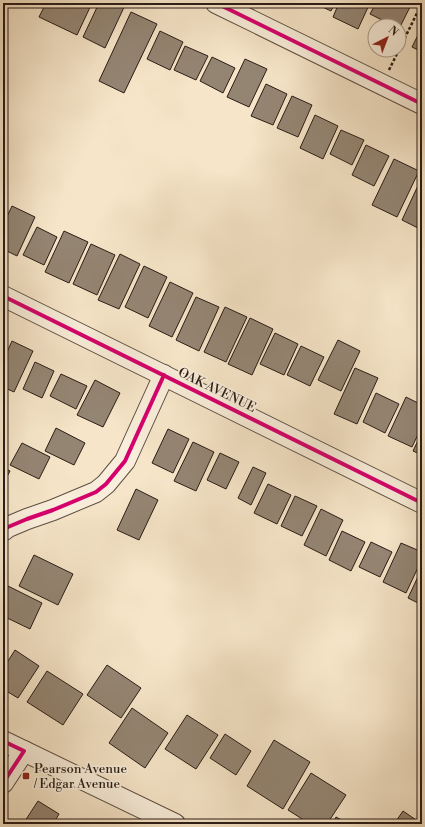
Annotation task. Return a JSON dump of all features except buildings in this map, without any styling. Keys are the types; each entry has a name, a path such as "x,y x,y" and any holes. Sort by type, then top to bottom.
{"street":[{"path":"216,3 422,104"},
{"name":"OAK AVENUE","path":"3,296 422,503"},
{"path":"3,531 8,527 27,519 96,492 106,484 125,461 164,375"},
{"path":"3,741 175,824"},
{"path":"3,783 24,751"}],"path":[{"path":"389,71 422,3"}],"cycle path":[{"path":"216,3 422,104"},
{"path":"3,296 422,503"},
{"path":"3,531 8,527 27,519 96,492 106,484 125,461 164,375"},
{"path":"3,741 24,751 3,783"}],"place":[{"name":"Pearson Avenue / Edgar Avenue","path":"26,776"}]}
